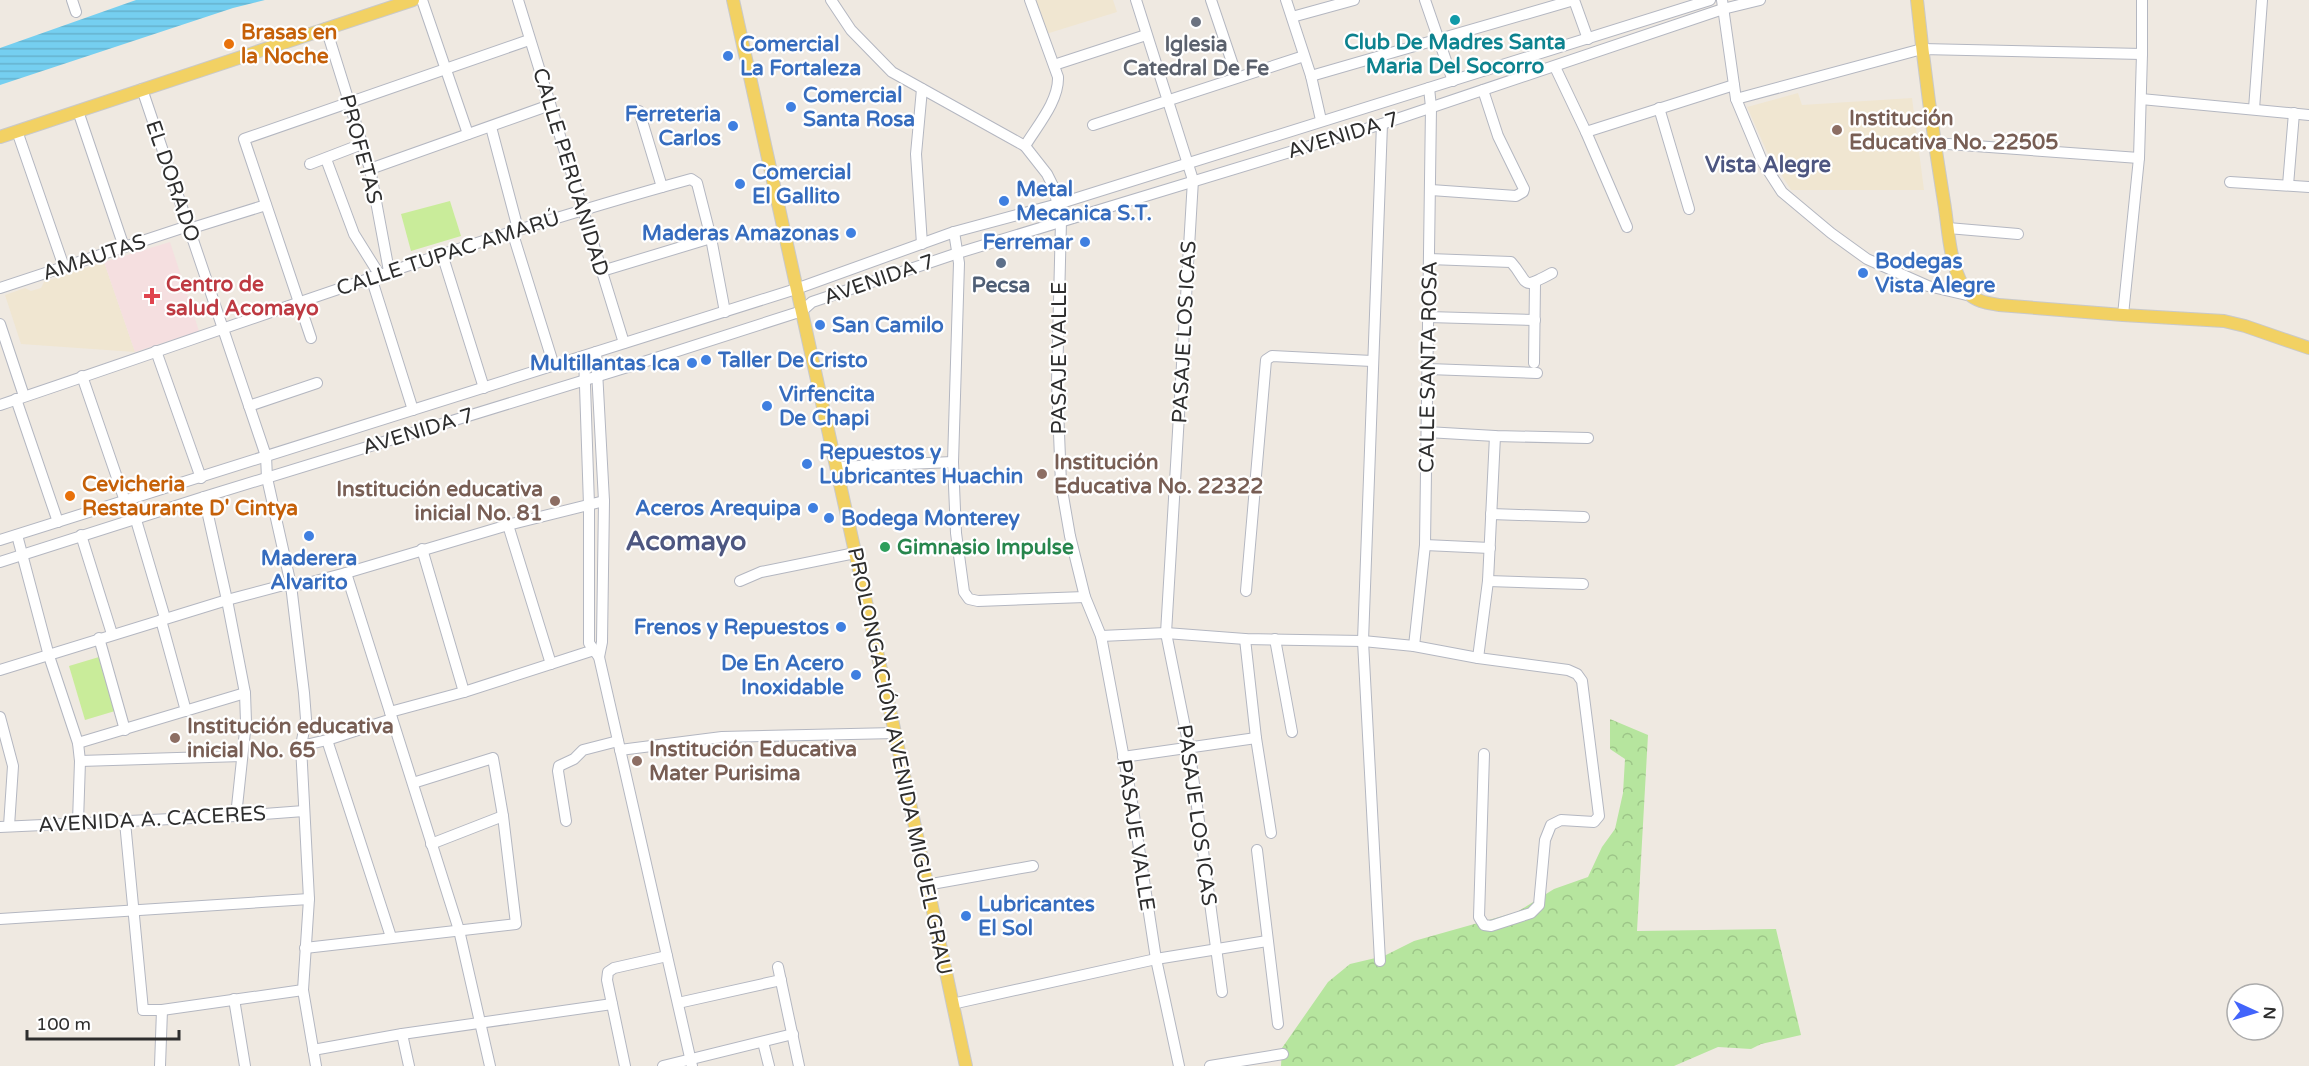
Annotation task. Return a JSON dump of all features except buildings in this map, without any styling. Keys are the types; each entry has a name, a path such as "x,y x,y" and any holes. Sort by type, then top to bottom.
{"main road":[{"path":"0,137 413,0"},
{"name":"PROLONGACIÓN AVENIDA MIGUEL GRAU","path":"733,0 896,733 926,885 966,1066"},
{"path":"1917,0 1934,143 1948,228 1960,279 1971,296 1979,301 1999,305 2224,321 2309,348"}],"street":[{"path":"72,0 76,12"},
{"path":"422,0 468,134"},
{"name":"CALLE PERUANIDAD","path":"518,0 624,344"},
{"name":"PASAJE VALLE","path":"831,0 851,30 892,72 1025,146 1047,174 1058,204 1060,221 1057,382 1061,484 1084,597 1101,636 1156,959 1179,1066"},
{"path":"1025,146 1057,92 1058,77 1030,0"},
{"name":"PASAJE LOS ICAS","path":"1136,0 1193,180 1166,633 1189,747 1222,992"},
{"path":"1211,0 1238,76"},
{"path":"1286,0 1311,76 1321,120"},
{"path":"1292,17 1354,0"},
{"path":"1425,0 1453,81"},
{"path":"1311,76 1574,0 1588,39"},
{"name":"AVENIDA 7","path":"0,540 796,289 954,232 1058,204 1710,0"},
{"name":"AVENIDA 7","path":"0,562 802,311 812,302 958,253 1382,124 1555,67 1722,5 1760,0"},
{"path":"2123,315 2139,158 2142,0"},
{"path":"2254,109 2262,0"},
{"path":"1722,5 1736,99 1762,161 1782,192 1831,233 1867,259 1928,286 1971,296"},
{"name":"PROFETAS","path":"326,28 370,169 380,274 413,410"},
{"path":"1054,65 1146,35"},
{"path":"311,338 244,139 529,40"},
{"path":"1736,99 1922,49 2142,54"},
{"path":"1093,125 1304,56"},
{"path":"1555,67 1627,227"},
{"path":"1586,132 1734,86"},
{"name":"CALLE SANTA ROSA","path":"1414,646 1425,545 1431,190 1430,88"},
{"name":"EL DORADO","path":"142,89 266,456 267,478 291,585 306,719 302,746 309,899 303,990 315,1066"},
{"path":"922,89 916,153 922,244"},
{"path":"1431,190 1516,196 1523,192 1524,189 1498,136 1483,90"},
{"path":"2141,99 2309,115"},
{"path":"370,169 550,105"},
{"path":"1659,108 1689,208"},
{"path":"78,111 124,247"},
{"path":"639,111 662,187"},
{"path":"2288,185 2294,113"},
{"path":"1380,961 1363,641 1382,124"},
{"path":"491,127 515,230 554,366"},
{"path":"17,131 64,267"},
{"path":"1934,143 2139,158"},
{"path":"310,164 363,144"},
{"path":"326,159 354,234 380,274"},
{"name":"CALLE TUPAC AMARÚ","path":"0,405 380,274 583,209 662,187 694,180 697,183 711,237"},
{"path":"2230,182 2309,187"},
{"name":"AMAUTAS","path":"0,288 124,247 266,205"},
{"path":"1948,228 2018,234"},
{"path":"954,232 958,253 953,462 956,533 964,592 966,596 978,601 1084,597"},
{"path":"602,271 711,237 724,312"},
{"path":"442,254 484,388"},
{"path":"1429,259 1507,261 1515,267 1522,280 1535,283 1552,273"},
{"path":"1428,369 1535,368 1535,283"},
{"path":"1428,317 1535,320"},
{"path":"0,324 57,522"},
{"path":"156,351 201,478"},
{"path":"596,352 592,378 589,643 596,654 619,745 691,1063"},
{"path":"584,356 592,378 604,501 602,642 596,654"},
{"path":"1245,591 1266,360 1272,356 1372,361"},
{"path":"82,376 125,501"},
{"path":"249,406 317,383"},
{"path":"1427,432 1588,438"},
{"path":"1478,658 1488,580 1495,436"},
{"path":"836,467 953,462"},
{"path":"204,497 245,693 246,722 236,816"},
{"path":"0,670 227,600 346,573 508,525 604,501"},
{"path":"1491,514 1584,517"},
{"path":"136,520 186,711"},
{"path":"508,525 551,663"},
{"path":"17,535 49,656 78,743 80,761 78,822"},
{"path":"81,536 112,634"},
{"path":"1425,545 1490,548"},
{"path":"422,549 464,692"},
{"path":"740,581 762,572 855,553"},
{"path":"346,573 459,930 490,1066"},
{"path":"1488,580 1583,584"},
{"path":"1101,636 1166,633 1245,639 1363,641 1414,646 1478,658 1568,670 1577,674 1582,681 1599,811 1597,820 1594,822 1561,820 1551,825 1545,840 1539,905 1531,913 1491,926 1484,925 1479,916 1484,754"},
{"path":"99,638 125,730"},
{"path":"1245,639 1256,738 1271,833"},
{"path":"1275,639 1292,732"},
{"path":"302,746 327,740 391,716 551,663 596,654"},
{"path":"78,743 245,693"},
{"path":"0,717 13,766 4,826"},
{"path":"566,821 559,766 574,759 583,750 722,737 896,733"},
{"path":"1123,757 1256,738"},
{"path":"327,740 391,937"},
{"path":"80,761 242,756"},
{"path":"305,948 516,924 503,816 493,758 412,783"},
{"path":"0,767 13,766"},
{"name":"AVENIDA A. CACERES","path":"4,826 125,822 304,811"},
{"path":"431,844 503,816"},
{"path":"125,822 142,1010 162,1010 303,990"},
{"path":"1257,850 1278,1024"},
{"path":"926,885 1033,866"},
{"path":"0,919 309,899"},
{"path":"952,1004 1156,959 1267,941"},
{"path":"625,1066 606,975 614,968 666,956"},
{"path":"778,967 799,1066"},
{"path":"678,1003 781,980"},
{"path":"234,999 245,1066"},
{"path":"313,1050 480,1022 612,1004"},
{"path":"162,1010 160,1066 171,1066"},
{"path":"402,1034 409,1066"},
{"path":"663,1066 691,1063 793,1034"},
{"path":"763,1042 768,1066"},
{"path":"1210,1066 1283,1054"}],"shaded area":[{"path":"1035,0 1113,0 1117,12 1046,34"},
{"name":"Institución Educativa No. 22505","path":"1798,93 1802,105 1912,98 1924,190 1791,190 1767,152 1747,107"},
{"name":"Centro de salud Acomayo","path":"170,242 199,331 135,352 104,262"},
{"path":"104,262 135,352 21,344 5,295 25,288 31,291 41,288 44,282"}],"green space":[{"path":"450,201 461,236 411,251 401,214"},
{"path":"99,657 115,711 85,720 69,666"},
{"path":"1610,719 1648,735 1637,931 1776,929 1801,1035 1761,1044 1751,1049 1718,1047 1674,1066 1281,1066 1282,1048 1328,982 1350,964 1384,956 1414,941 1517,912 1554,889 1588,877 1602,847 1615,829 1623,793 1625,759 1610,749"}],"water":[{"path":"136,0 265,0 233,8 0,85 0,48"}],"place":[{"name":"Club De Madres Santa Maria Del Socorro","path":"1455,20"},
{"name":"Iglesia Catedral De Fe","path":"1196,22"},
{"name":"Brasas en la Noche","path":"229,44"},
{"name":"Comercial La Fortaleza","path":"728,56"},
{"name":"Comercial Santa Rosa","path":"791,107"},
{"name":"Ferreteria Carlos","path":"733,126"},
{"name":"Institución Educativa No. 22505","path":"1837,130"},
{"name":"Comercial El Gallito","path":"740,184"},
{"name":"Metal Mecanica S.T.","path":"1004,201"},
{"name":"Maderas Amazonas","path":"851,233"},
{"name":"Ferremar","path":"1085,242"},
{"name":"Pecsa","path":"1001,263"},
{"name":"Bodegas Vista Alegre","path":"1863,273"},
{"name":"Centro de salud Acomayo","path":"152,296"},
{"name":"San Camilo","path":"820,325"},
{"name":"Taller De Cristo","path":"706,360"},
{"name":"Multillantas Ica","path":"692,363"},
{"name":"Virfencita De Chapi","path":"767,406"},
{"name":"Repuestos y Lubricantes Huachin","path":"807,464"},
{"name":"Institución Educativa No. 22322","path":"1042,474"},
{"name":"Cevicheria Restaurante D' Cintya","path":"70,496"},
{"name":"Institución educativa inicial No. 81","path":"555,501"},
{"name":"Aceros Arequipa","path":"813,508"},
{"name":"Bodega Monterey","path":"829,518"},
{"name":"Maderera Alvarito","path":"309,536"},
{"name":"Gimnasio Impulse","path":"885,547"},
{"name":"Frenos y Repuestos","path":"841,627"},
{"name":"De En Acero Inoxidable","path":"856,675"},
{"name":"Institución educativa inicial No. 65","path":"175,738"},
{"name":"Institución Educativa Mater Purisima","path":"637,761"},
{"name":"Lubricantes El Sol","path":"966,916"}],"district":[{"name":"Vista Alegre","path":"1768,164"},
{"name":"Acomayo","path":"686,541"}]}
